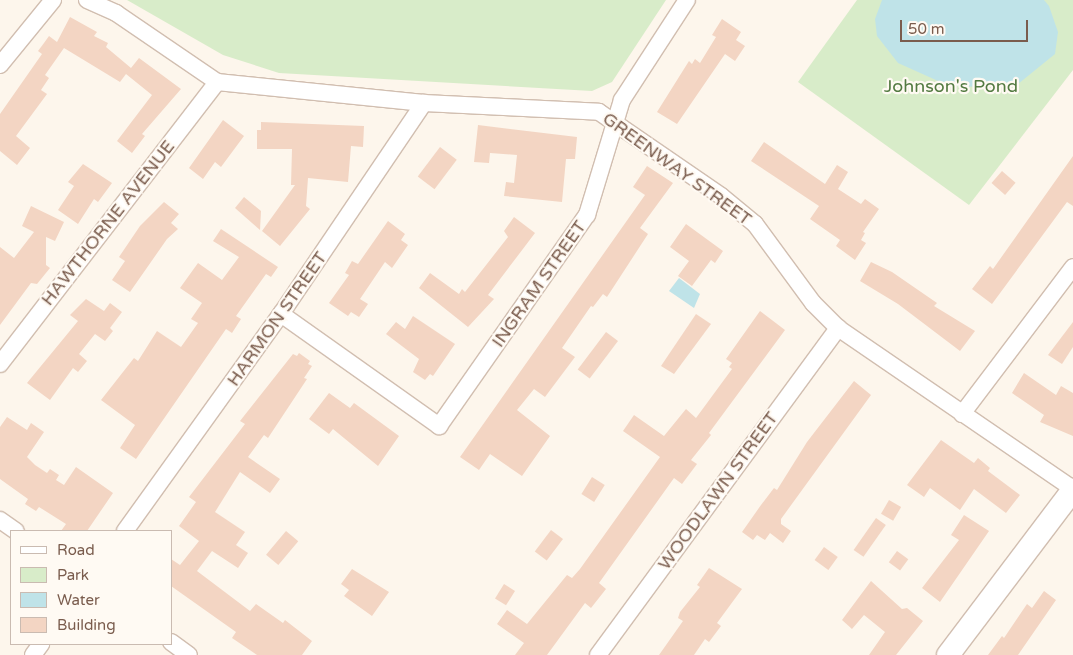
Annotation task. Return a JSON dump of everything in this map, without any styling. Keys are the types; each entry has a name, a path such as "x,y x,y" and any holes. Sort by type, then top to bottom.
{"main road":[{"path":"948,655 1073,489"}],"street":[{"path":"0,65 53,0"},
{"name":"GREENWAY STREET","path":"87,0 116,13 217,82 424,103 599,112 615,121 755,224 813,303 838,328 1073,489"},
{"name":"INGRAM STREET","path":"281,314 439,426 587,215 622,100 687,0"},
{"name":"HAWTHORNE AVENUE","path":"0,364 6,343 217,82"},
{"name":"HARMON STREET","path":"126,530 281,314 424,103"},
{"path":"962,414 1073,267"},
{"name":"WOODLAWN STREET","path":"598,655 838,328"},
{"path":"0,520 15,530"},
{"path":"172,643 189,655"}],"green space":[{"path":"127,0 666,0 612,82 592,91 279,73 223,55"},
{"name":"Johnson's Pond","path":"857,0 1073,0 1073,70 969,205 798,82"}],"water":[{"name":"Johnson's Pond","path":"882,0 1044,0 1049,6 1058,32 1055,54 1018,84 977,87 947,85 898,63 877,36 875,19"},
{"path":"679,278 700,294 694,308 669,291"}],"building":[{"path":"70,17 97,32 94,36 108,43 106,47 131,68 139,58 181,89 142,134 145,136 132,153 117,141 152,95 126,74 120,82 64,48 45,75 49,78 41,90 47,94 16,136 30,148 17,165 0,151 0,114 42,54 38,51 49,36 57,42"},
{"path":"722,19 741,32 736,40 745,46 735,61 725,54 677,124 657,112 689,61 692,64 695,59 700,63 716,37 712,35"},
{"path":"223,120 244,136 221,167 215,162 203,179 189,168"},
{"path":"261,122 364,126 363,147 351,146 348,182 308,178 306,206 310,209 280,246 262,231 295,185 291,185 292,149 257,149 257,130 261,130"},
{"path":"478,125 577,137 575,159 566,159 562,202 504,196 506,182 514,183 517,155 490,153 489,163 474,162"},
{"path":"764,142 825,184 837,165 848,172 838,189 861,204 865,199 879,209 863,232 865,233 861,240 866,243 855,260 836,246 840,240 810,219 819,206 751,161"},
{"path":"440,147 457,160 435,189 418,177"},
{"path":"1073,156 1073,206 1067,202 992,304 972,289 990,266 993,269"},
{"path":"83,164 112,183 98,202 94,199 78,224 58,210 74,186 68,182"},
{"path":"647,166 673,183 640,228 648,234 607,297 603,294 593,307 591,306 562,348 575,357 545,397 534,389 517,410 550,436 522,476 490,454 479,470 460,457 645,195 633,187"},
{"path":"1002,171 1016,183 1005,195 992,183"},
{"path":"244,197 261,211 260,230 235,208"},
{"path":"164,202 179,214 171,223 178,229 167,239 130,292 112,280 125,261 119,257 140,226"},
{"path":"31,206 64,222 55,241 46,237 46,265 50,268 37,284 31,283 0,325 0,247 14,258 34,232 22,226"},
{"path":"514,217 535,233 488,295 494,299 468,327 419,288 430,273 459,294 462,289 465,292 508,237 504,231"},
{"path":"388,221 405,234 401,240 408,245 392,268 385,262 360,299 368,304 359,317 351,312 348,316 329,303 349,275 345,273 352,261 358,264"},
{"path":"686,224 723,251 715,263 711,260 692,286 678,276 689,261 670,247"},
{"path":"221,229 278,267 271,277 266,274 236,316 241,319 232,333 226,329 136,459 120,448 135,425 101,400 134,358 138,361 157,331 181,347 198,323 191,319 202,303 180,288 198,263 222,280 239,257 213,241"},
{"path":"871,262 892,272 937,303 934,306 975,331 960,351 898,304 860,281"},
{"path":"86,299 104,311 110,303 122,312 110,328 113,331 105,341 95,334 79,354 87,361 78,372 73,368 50,400 27,383 78,321 70,315"},
{"path":"760,311 785,330 709,433 711,435 691,460 697,464 682,484 674,478 599,583 606,589 591,608 585,603 547,655 515,655 524,643 497,624 507,610 527,624 567,575 572,578 580,569 660,457 623,431 634,415 664,436 686,409 696,418 732,369 729,367 732,363 726,359"},
{"path":"696,314 711,324 674,374 661,366"},
{"path":"413,316 455,344 433,376 430,374 425,380 413,372 419,359 386,334 396,322 405,329"},
{"path":"1073,322 1073,347 1062,364 1048,355"},
{"path":"606,332 618,341 590,379 578,370"},
{"path":"299,353 310,361 308,364 312,366 304,378 307,379 268,438 264,435 248,457 280,479 270,493 240,472 215,512 245,532 236,545 248,553 238,568 212,551 197,571 250,611 256,604 283,623 285,620 312,641 302,655 257,655 232,638 236,632 172,587 172,560 180,565 199,541 179,526 196,502 189,497 245,424 240,421 293,354 297,356"},
{"path":"1024,373 1056,395 1061,386 1073,393 1073,436 1040,422 1044,415 1012,393"},
{"path":"854,381 871,395 781,519 781,524 791,531 783,543 770,533 765,540 757,535 753,540 742,532 774,488 777,490 807,442"},
{"path":"329,393 350,408 354,403 399,436 378,466 333,429 329,434 309,419"},
{"path":"7,417 27,430 31,423 44,432 27,457 35,465 47,473 50,469 59,475 56,480 64,485 76,467 113,493 88,530 62,530 66,524 39,507 36,511 25,504 28,499 0,479 0,427"},
{"path":"941,440 974,463 978,458 990,468 988,471 1020,495 1006,513 974,489 960,510 930,488 924,497 907,485"},
{"path":"592,477 605,485 594,502 581,494"},
{"path":"889,500 901,507 893,521 881,514"},
{"path":"964,515 989,531 940,602 922,588 959,540 951,535"},
{"path":"876,518 886,525 863,557 854,550"},
{"path":"551,530 563,539 547,561 535,552"},
{"path":"286,531 298,541 278,565 266,555"},
{"path":"824,547 838,557 828,570 815,560"},
{"path":"897,551 908,559 900,571 889,562"},
{"path":"709,568 742,589 717,623 721,626 709,642 705,639 694,655 659,655 683,621 678,618 680,612 700,587 697,585"},
{"path":"352,569 389,592 372,616 344,596 349,590 341,584"},
{"path":"871,581 902,609 907,608 923,621 896,655 869,655 885,632 864,615 852,629 842,620"},
{"path":"504,584 515,591 506,605 495,598"},
{"path":"1044,591 1056,600 1018,655 988,655 1002,636 1004,638 1027,604 1032,608"}]}
